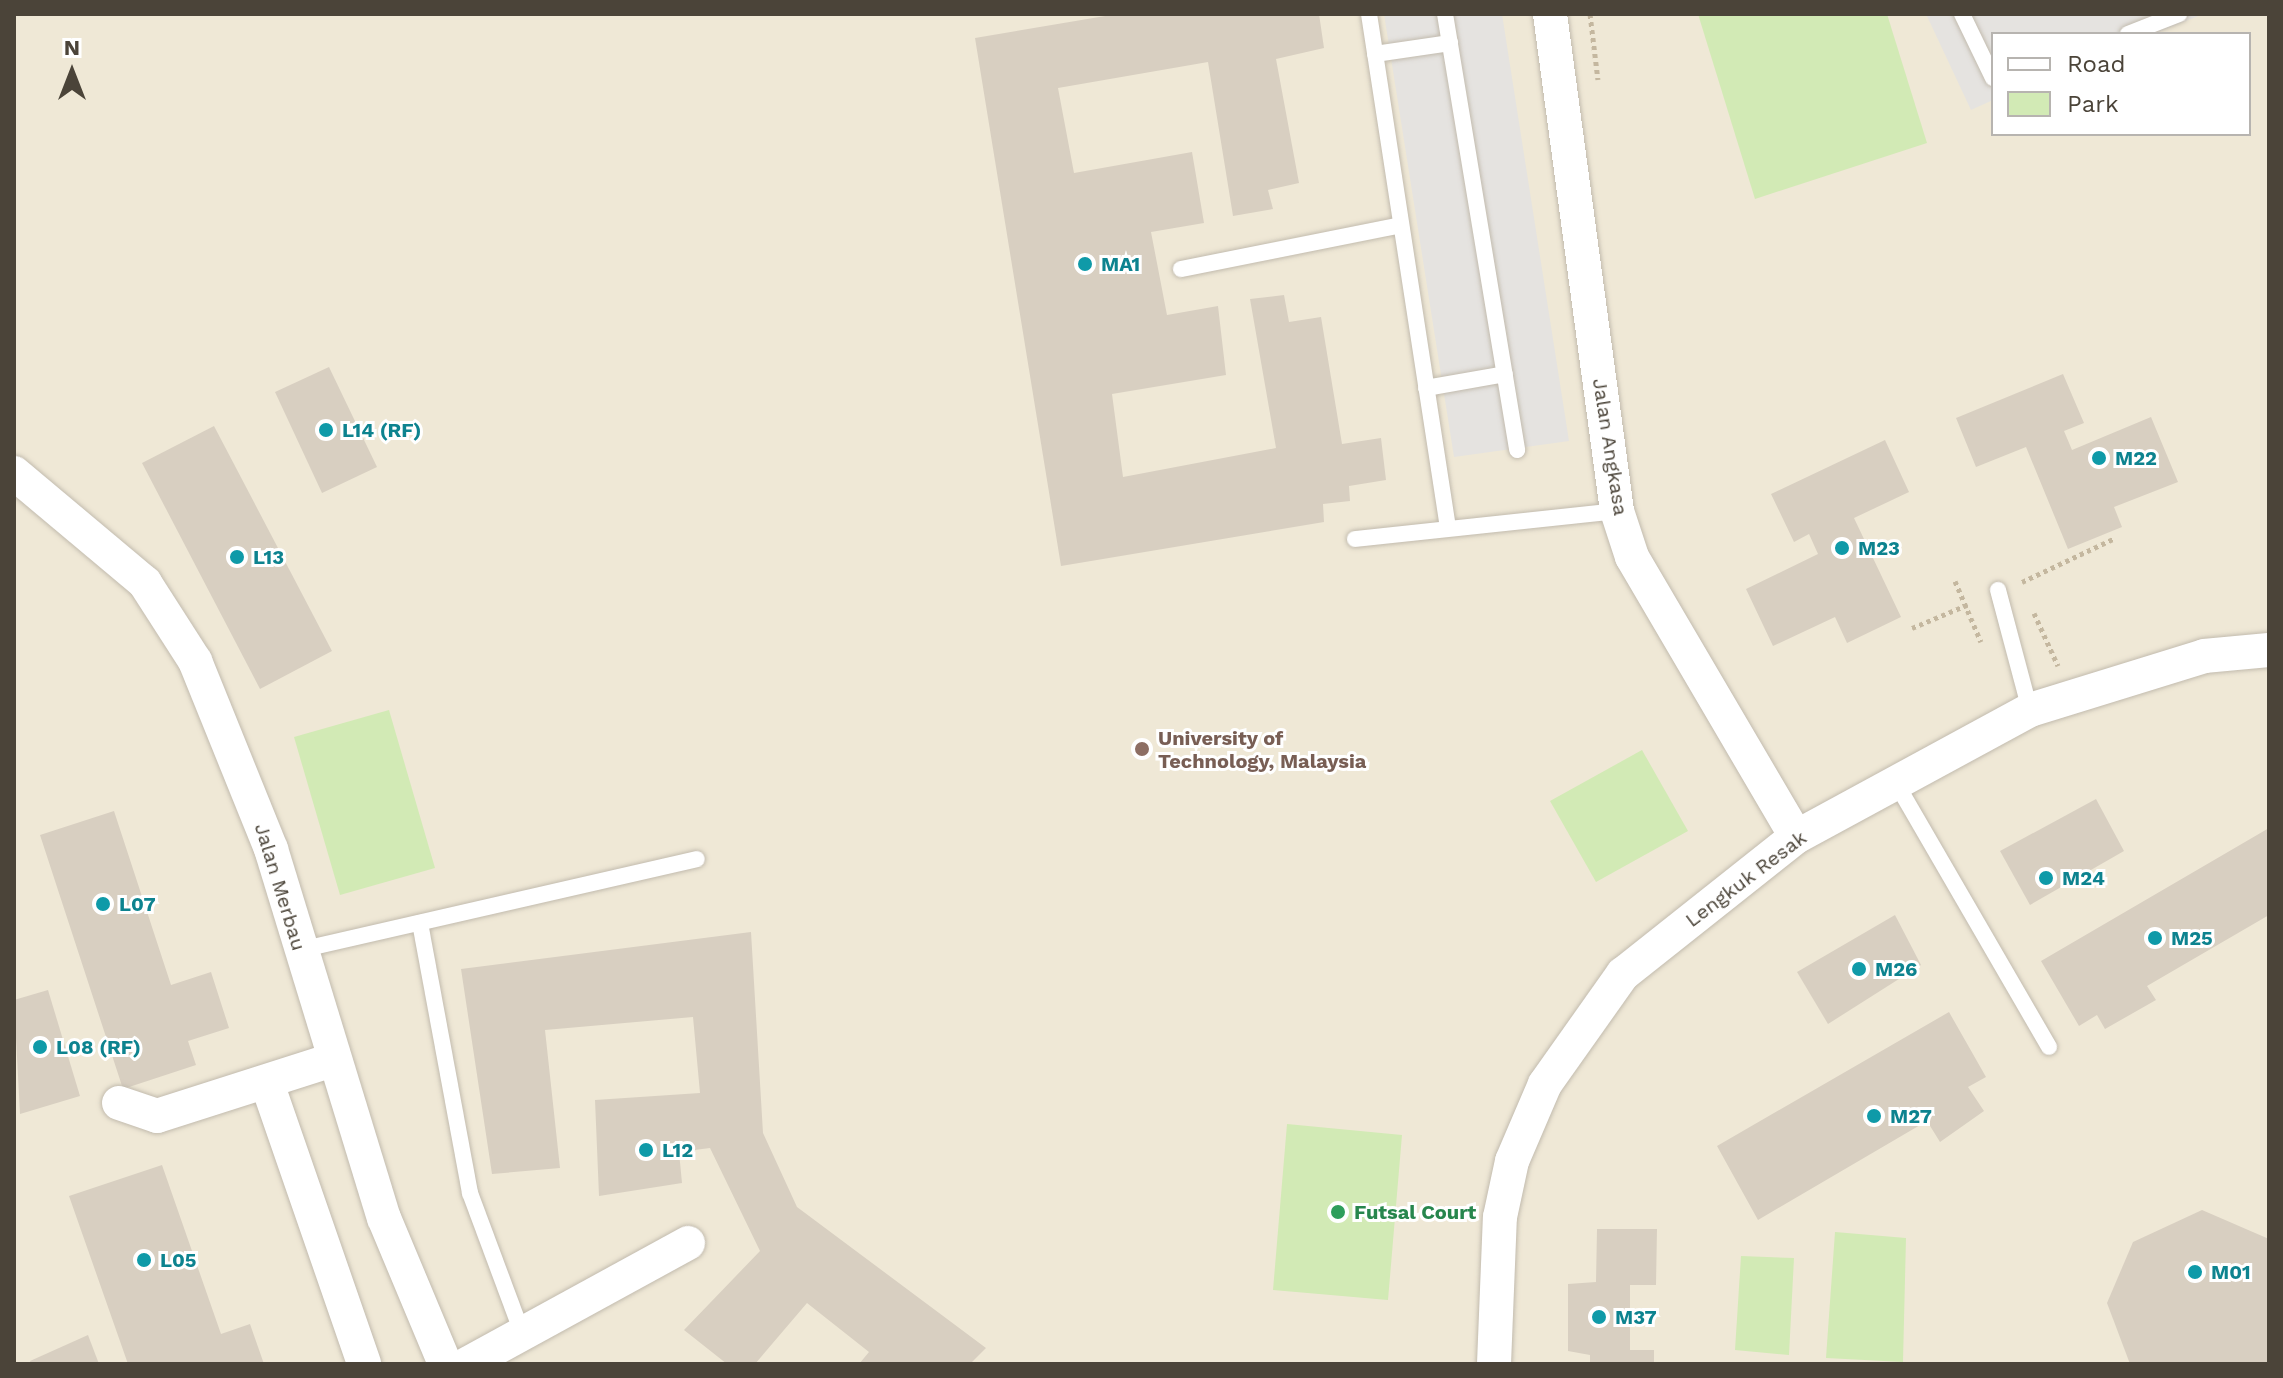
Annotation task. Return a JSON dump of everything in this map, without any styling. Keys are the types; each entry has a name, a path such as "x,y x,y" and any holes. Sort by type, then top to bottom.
{"street":[{"name":"Jalan Angkasa","path":"1550,14 1617,511 1632,557 1796,837"},
{"name":"Jalan Merbau","path":"14,473 145,583 195,661 243,771 384,1218 445,1364"},
{"name":"Lengkuk Resak","path":"1494,1364 1500,1217 1512,1161 1545,1084 1623,974 1796,837 2030,710 2204,656 2269,650"},
{"path":"119,1103 157,1116 268,1086 332,1060"},
{"path":"268,1086 364,1364"},
{"path":"467,1364 688,1243"}],"lane":[{"path":"1369,14 1448,528"},
{"path":"1445,14 1517,450"},
{"path":"1962,14 1991,74"},
{"path":"2133,32 2179,14"},
{"path":"1375,54 1450,43"},
{"path":"1181,269 1401,225"},
{"path":"1426,388 1505,374"},
{"path":"1355,539 1617,511"},
{"path":"1998,590 2030,710"},
{"path":"1896,783 2049,1047"},
{"path":"298,950 697,859"},
{"path":"420,923 470,1193 522,1333"}],"path":[{"path":"1590,14 1599,92"},
{"path":"2074,663 2059,667 2021,583 2115,538"},
{"path":"1955,581 1969,604 1986,656"},
{"path":"1912,628 1969,604"}],"shaded area":[{"name":"University of Technology, Malaysia","path":"14,14 2269,14 2269,1364 14,1364"},
{"path":"1384,14 1502,14 1569,441 1454,457"},
{"path":"1926,14 2203,14 2159,32 1991,32 1991,101 1971,110"}],"green space":[{"path":"1698,14 1887,14 1927,143 1755,199"},
{"path":"389,710 435,868 340,895 294,737"},
{"path":"1642,750 1688,831 1596,882 1550,801"},
{"name":"Futsal Court","path":"1287,1124 1402,1135 1388,1300 1273,1290"},
{"path":"1835,1232 1906,1238 1903,1362 1826,1358"},
{"path":"1741,1256 1794,1258 1789,1355 1735,1350"}],"building":[{"name":"MA1","path":"1117,14 1319,14 1324,48 1276,59 1299,183 1268,190 1273,209 1233,216 1208,62 1058,88 1074,173 1192,152 1204,223 1151,232 1167,315 1218,306 1226,375 1112,394 1123,477 1276,448 1250,299 1284,295 1289,322 1321,317 1342,444 1381,438 1386,480 1349,486 1350,501 1323,504 1324,522 1061,566 975,38"},
{"name":"L14 (RF)","path":"329,367 377,467 322,493 275,392"},
{"name":"M22","path":"2063,374 2084,423 2064,431 2072,450 2151,417 2178,482 2114,507 2122,527 2068,549 2026,447 1976,467 1956,418"},
{"name":"L13","path":"214,426 332,651 260,689 142,463"},
{"name":"M23","path":"1885,440 1909,492 1854,518 1901,617 1847,643 1835,617 1773,646 1746,589 1818,554 1809,534 1794,542 1771,494"},
{"name":"M24","path":"2096,799 2124,851 2030,905 2000,851"},
{"name":"L07","path":"114,811 171,985 211,972 229,1028 188,1041 196,1065 123,1089 40,835"},
{"name":"M25","path":"2269,828 2269,915 2147,986 2156,1000 2105,1029 2097,1015 2079,1026 2041,961"},
{"name":"M26","path":"1895,915 1921,965 1828,1024 1797,972"},
{"name":"L12","path":"751,932 763,1133 797,1207 986,1348 970,1364 859,1364 869,1352 807,1303 755,1364 727,1364 684,1330 760,1251 710,1148 679,1152 682,1183 599,1196 595,1100 700,1093 693,1017 545,1030 560,1168 492,1174 461,969"},
{"name":"L08 (RF)","path":"48,990 80,1096 20,1114 14,1000"},
{"name":"M27","path":"1949,1012 1986,1077 1968,1087 1984,1111 1940,1142 1927,1121 1758,1220 1717,1146"},
{"name":"L05","path":"162,1165 221,1334 250,1324 264,1364 128,1364 69,1196"},
{"name":"M01","path":"2202,1210 2269,1239 2269,1364 2130,1364 2107,1303 2133,1242"},
{"name":"M37","path":"1597,1229 1657,1229 1656,1285 1630,1285 1630,1350 1654,1350 1654,1364 1590,1364 1590,1355 1568,1351 1568,1284 1596,1282"},
{"path":"88,1335 99,1364 31,1364 30,1361"}],"place":[{"name":"MA1","path":"1085,264"},
{"name":"L14 (RF)","path":"326,430"},
{"name":"M22","path":"2099,458"},
{"name":"M23","path":"1842,548"},
{"name":"L13","path":"237,557"},
{"name":"University of Technology, Malaysia","path":"1142,749"},
{"name":"M24","path":"2046,878"},
{"name":"L07","path":"103,904"},
{"name":"M25","path":"2155,938"},
{"name":"M26","path":"1859,969"},
{"name":"L08 (RF)","path":"40,1047"},
{"name":"M27","path":"1874,1116"},
{"name":"L12","path":"646,1150"},
{"name":"Futsal Court","path":"1338,1212"},
{"name":"L05","path":"144,1260"},
{"name":"M01","path":"2195,1272"},
{"name":"M37","path":"1599,1317"}]}
